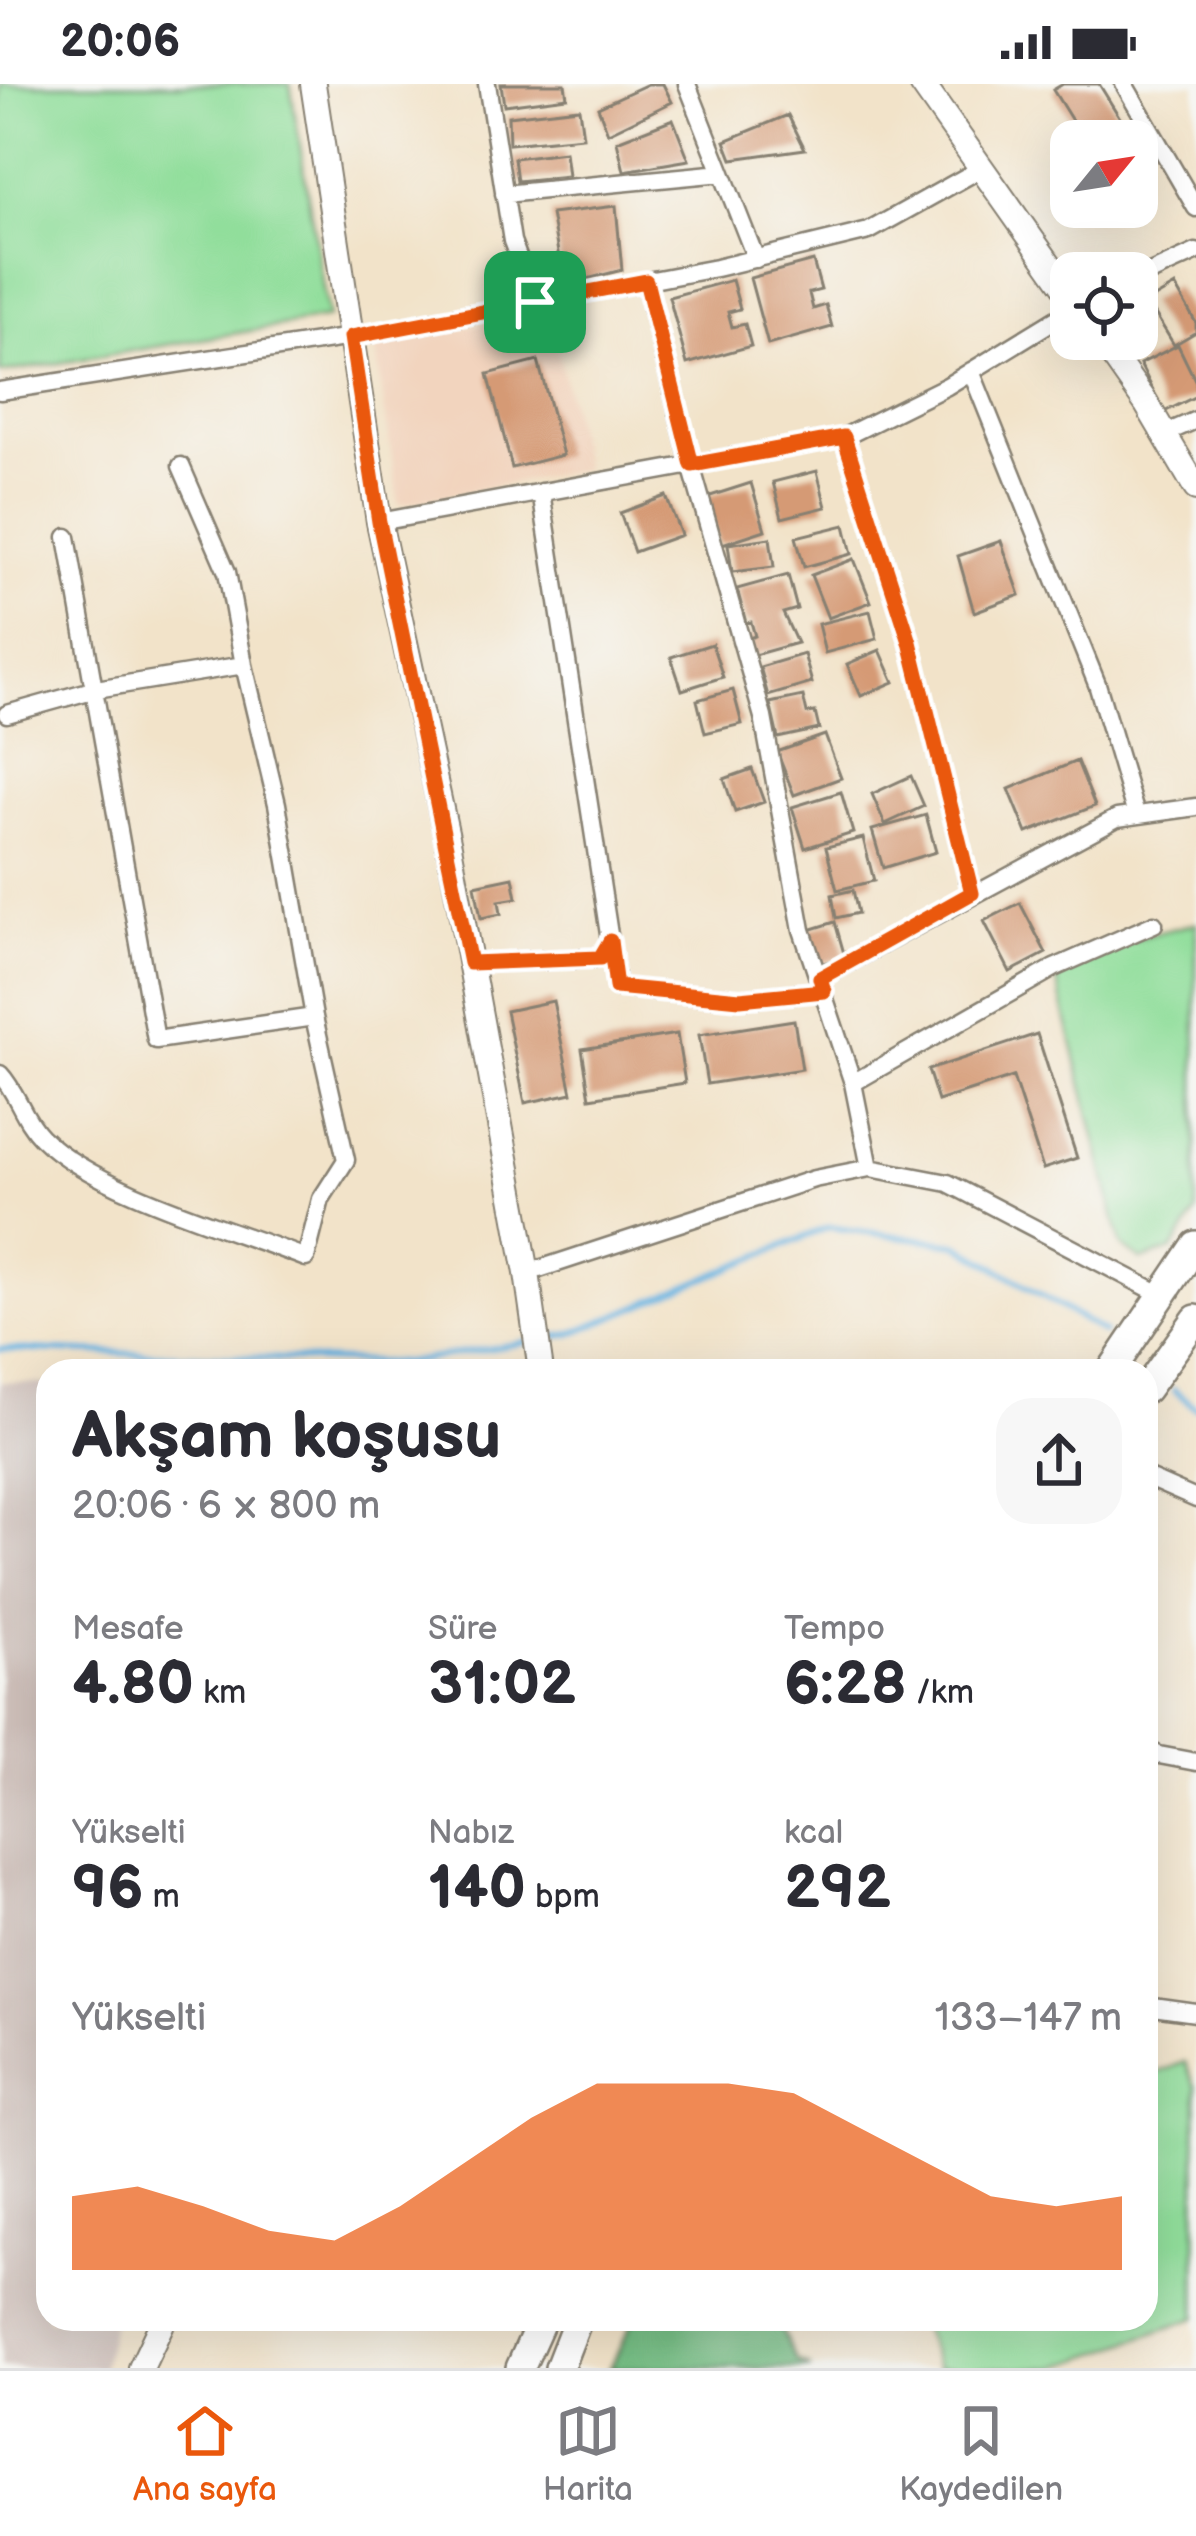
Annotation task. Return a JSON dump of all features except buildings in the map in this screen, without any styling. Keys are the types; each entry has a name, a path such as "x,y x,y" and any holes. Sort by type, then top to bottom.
{"main road":[{"path":"1119,1359 1196,1245"},
{"path":"1158,1372 1196,1319"},
{"path":"520,2368 537,2331"},
{"path":"559,2368 573,2331"}],"street":[{"path":"314,84 379,522 470,963 540,1359"},
{"path":"487,84 512,241 535,302"},
{"path":"687,84 756,259"},
{"path":"922,84 1050,266"},
{"path":"1124,84 1196,208"},
{"path":"0,391 351,337 756,259 869,231 982,168"},
{"path":"504,194 722,173"},
{"path":"1158,269 1196,251"},
{"path":"646,281 692,465 764,717 802,931 853,1083 870,1168"},
{"path":"379,522 844,437 971,371 1050,323"},
{"path":"1115,360 1196,488"},
{"path":"971,371 1097,684 1136,815"},
{"path":"1164,434 1196,420"},
{"path":"844,437 910,642 972,893"},
{"path":"0,1074 37,1133 68,1161 131,1191 306,1258 322,1198 346,1160 227,572 181,466"},
{"path":"542,492 616,987 740,999 822,985 972,893 1117,818 1196,807"},
{"path":"67,537 156,1040 314,1017"},
{"path":"7,714 96,689 244,664"},
{"path":"853,1083 1054,968 1154,924"},
{"path":"470,963 600,958 610,941"},
{"path":"529,1284 814,1179 870,1168 948,1183 1162,1295"},
{"path":"1158,1483 1196,1499"},
{"path":"1158,1755 1196,1762"},
{"path":"1158,2008 1196,2013"},
{"path":"141,2368 158,2331"}],"shaded area":[{"path":"549,310 584,469 399,505 375,345"},
{"path":"0,1382 36,1384 36,2331 110,2331 102,2368 0,2368"}],"green space":[{"path":"0,84 290,84 328,318 0,373"},
{"path":"1196,923 1196,1213 1172,1250 1141,1260 1121,1245 1055,971 1141,937"},
{"path":"1185,2062 1196,2088 1196,2318 1055,2368 938,2368 924,2331 1158,2331 1158,2072"},
{"path":"628,2331 782,2331 797,2361 812,2368 610,2368"}],"waterway":[{"path":"541,1339 571,1334 829,1227 957,1244 1104,1333"},
{"path":"428,1359 528,1342"},
{"path":"0,1349 289,1359"},
{"path":"1174,1390 1196,1408"}],"route":[{"path":"646,281 692,465 844,437 910,642 972,893 820,978 824,991 740,999 616,987 610,941 600,958 470,963 379,522 351,337 535,302 646,281"}]}
